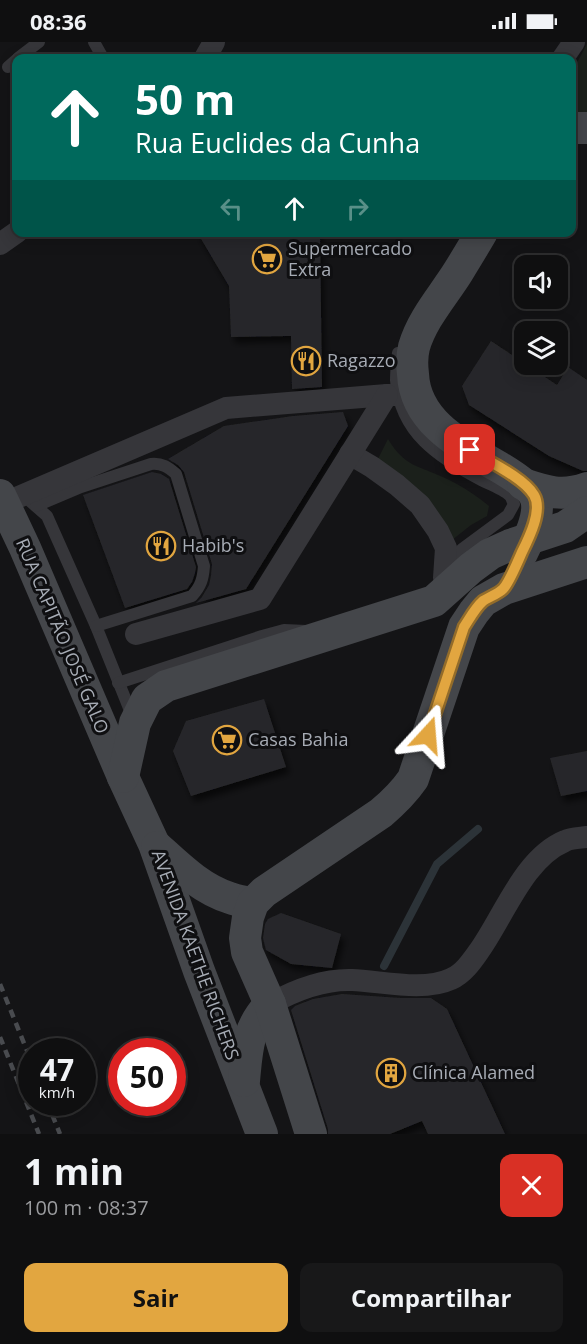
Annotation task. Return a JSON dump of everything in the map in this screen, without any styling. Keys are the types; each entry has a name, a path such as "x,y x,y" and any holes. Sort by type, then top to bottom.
{"main road":[{"path":"479,237 430,312 420,333 414,349 413,379 420,404 429,419 470,450 514,476 535,496 536,507 532,531 504,589"},
{"path":"523,484 561,494 578,492 587,488"},
{"name":"RUA CAPITÃO JOSÉ GALO","path":"10,498 29,559 123,777"},
{"path":"123,777 135,723 147,699 166,686 434,601 490,554 565,527 587,512"},
{"path":"311,1134 270,1004 247,952 246,928 253,903 264,892 381,813 404,792 413,778 464,627 483,601 504,589 587,562"},
{"name":"AVENIDA KAETHE RICHERS","path":"123,777 154,844 199,971 262,1134"},
{"path":"154,844 195,880 213,892 231,899 253,903"},
{"path":"243,1084 249,1037 258,1016 270,1004"}],"street":[{"path":"136,634 260,599 350,454 393,395"},
{"path":"10,498 226,408 393,395"},
{"path":"350,454 389,479 420,505 438,531 446,548 444,578"},
{"path":"270,1004 292,991 319,983 349,980 432,985 452,979 469,965 485,943 527,873 544,853 566,840 587,837"}],"lane":[{"path":"24,54 39,42"},
{"path":"408,327 432,289"},
{"path":"118,683 284,630 310,632 437,589 462,549 508,515 514,504 509,495 459,468 436,452 420,438 409,423 393,395 398,345"},
{"path":"10,498 81,487 151,464 168,467 176,474 204,566 199,588 192,596 96,627"},
{"path":"10,498 47,516 135,723"}],"shaded area":[{"path":"587,44 587,113 576,113 576,65"},
{"path":"388,439 406,460 445,478 484,502 489,506 487,516 452,540 377,461"}],"building":[{"name":"Supermercado Extra","path":"200,237 320,237 322,387 292,389 291,336 231,337 229,286"},
{"path":"491,341 514,356 514,375 542,375 557,385 563,375 568,375 568,367 587,380 587,471 549,456 469,405 462,386"},
{"path":"343,412 348,426 246,589 196,603 209,585 212,564 184,472 168,459 224,426 293,416"},
{"path":"152,472 169,479 196,567 195,573 187,589 125,608 83,495"},
{"name":"Casas Bahia","path":"264,699 286,767 191,796 173,751 186,721"},
{"path":"587,751 587,791 561,796 550,758"},
{"path":"281,913 341,934 332,968 291,964 266,950 263,938 265,924 268,919"},
{"name":"Clínica Alamed","path":"342,994 431,998 447,1009 505,1134 428,1134 422,1121 390,1134 328,1134 291,1010 313,999"}],"waterway":[{"path":"384,966 437,864 478,829"}],"railway":[{"path":"0,984 22,1038"},
{"path":"0,1037 39,1134"},
{"path":"53,1116 60,1134"}],"place":[{"name":"Supermercado Extra","path":"267,259"},
{"name":"Ragazzo","path":"306,361"},
{"name":"Habib's","path":"161,546"},
{"name":"Casas Bahia","path":"227,740"},
{"name":"Clínica Alamed","path":"391,1073"}],"route":[{"path":"428,735 464,627 483,601 504,589 532,531 535,518 535,496 514,476 470,450"}]}
